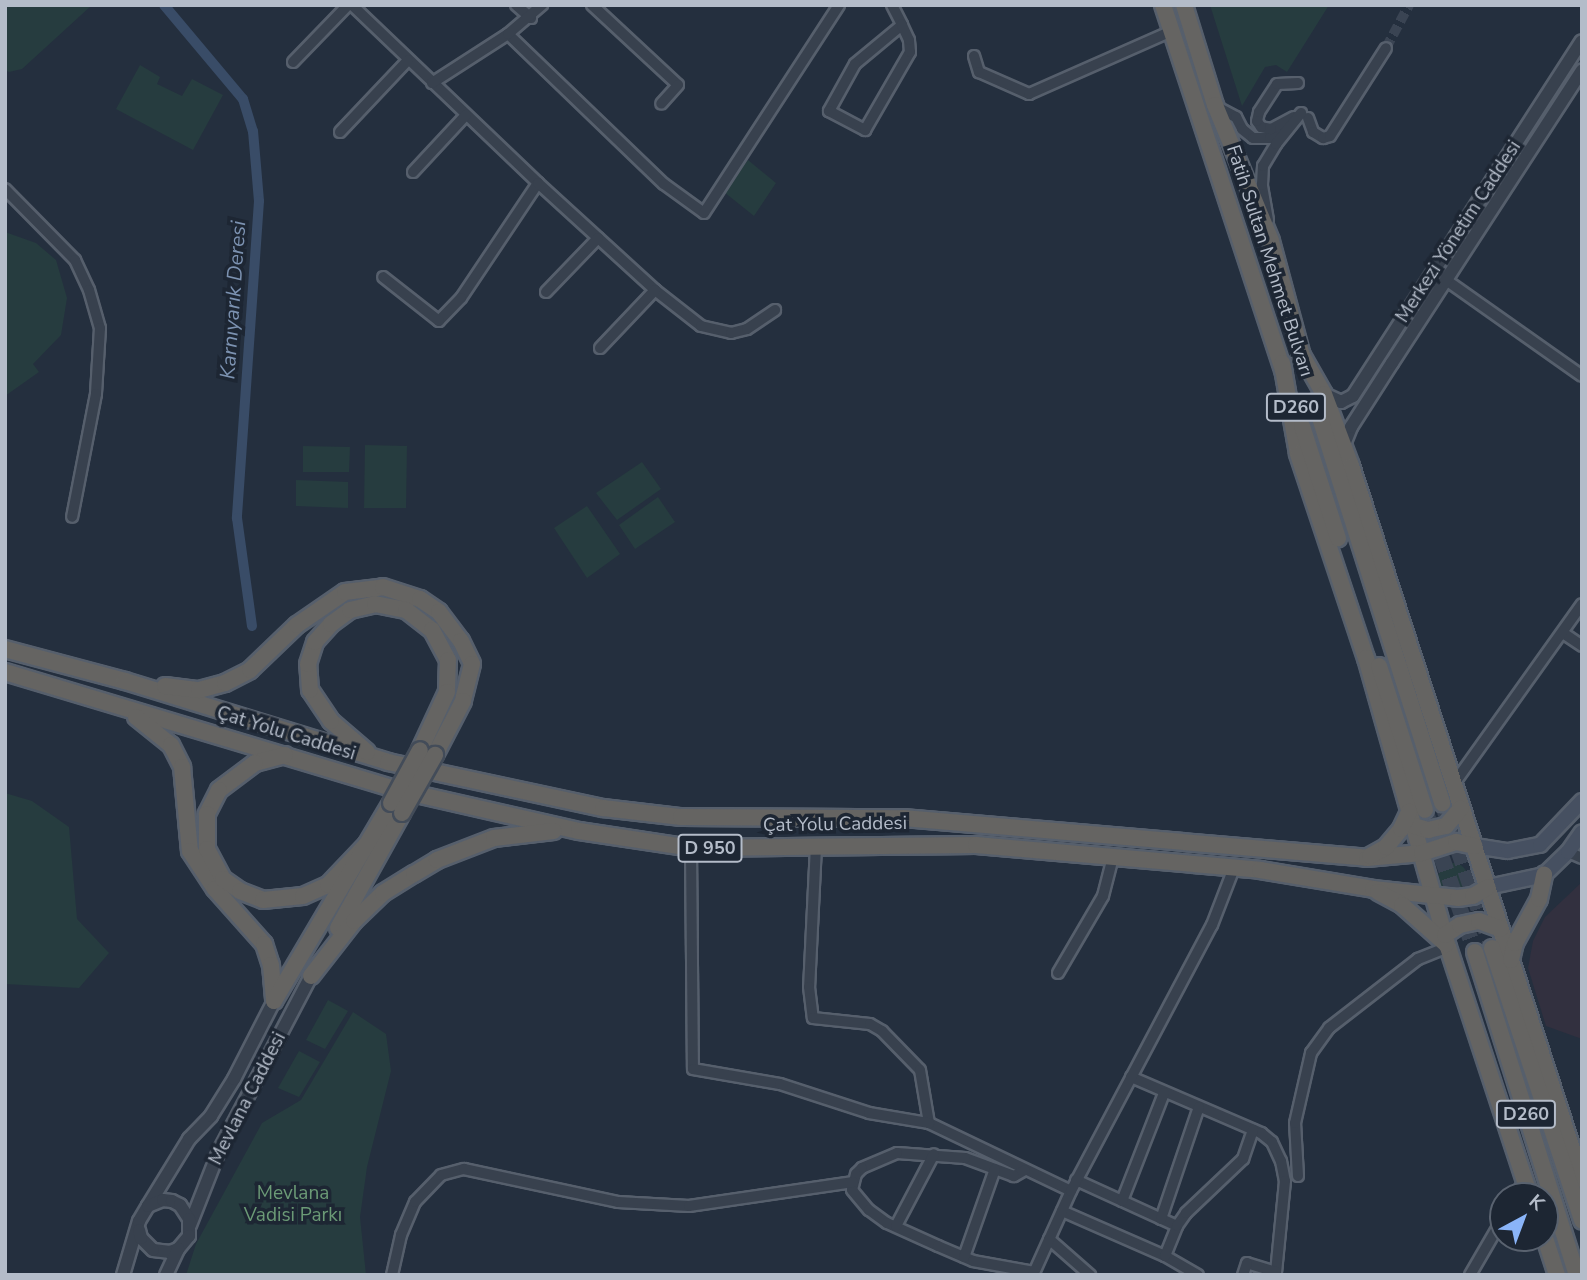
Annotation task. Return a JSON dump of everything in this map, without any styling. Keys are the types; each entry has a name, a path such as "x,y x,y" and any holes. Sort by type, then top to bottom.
{"highway":[{"name":"Fatih Sultan Mehmet Bulvarı","path":"1163,5 1282,363 1416,816 1422,853 1447,941 1526,1182"},
{"name":"Fatih Sultan Mehmet Bulvarı","path":"1184,5 1215,106 1271,241 1300,352 1442,803"},
{"path":"1300,352 1324,394 1343,447 1582,1180"},
{"path":"125,681 199,690 225,683 250,670 298,625 345,592 383,587 420,599 439,611 456,633 472,664 463,701 428,752 397,808 311,976"},
{"path":"372,756 331,721 310,690 308,664 315,642 331,624 350,610 375,604 406,610 432,630 448,660 447,692 428,752"},
{"name":"Çat Yolu Caddesi","path":"5,649 125,681 372,756 603,808 681,817 903,818 1367,858 1422,853 1456,842 1475,846"},
{"name":"Çat Yolu Caddesi","path":"5,672 285,754 394,789 579,831 691,848 976,845 1234,868 1373,889 1434,895 1473,896 1488,887"},
{"path":"116,705 152,726 172,745 187,786 190,851 215,889 264,944 271,965 274,1001"},
{"path":"285,754 255,763 219,790 207,814 207,849 223,879 240,891 263,900 303,896 328,885 397,808"},
{"path":"1367,858 1386,847 1416,816 1428,830 1446,826 1461,808"},
{"path":"311,976 354,921 373,902 437,860 494,838 541,830 579,831"},
{"path":"274,1001 369,842"},
{"path":"1511,963 1515,943 1539,899 1544,875"},
{"path":"1373,889 1402,905 1447,941 1460,925 1479,921 1501,929"},
{"name":"D260","path":"1492,948 1582,1220"},
{"name":"D260","path":"1475,952 1577,1275"},
{"path":"1550,1252 1557,1275"}],"main road":[{"path":"1475,846 1507,851 1540,845 1582,801"},
{"path":"1488,887 1544,875 1575,855 1582,832"}],"street":[{"path":"293,62 350,5 598,238 655,290 701,326 731,333 747,330 775,310"},
{"path":"516,5 531,18"},
{"path":"432,83 509,34 531,18 542,5"},
{"path":"593,5 678,85 661,104"},
{"path":"509,34 652,173 704,213 839,5"},
{"path":"892,5 902,24 909,40 910,52 865,130 829,111 855,64 902,24"},
{"path":"975,56 979,72 1029,94 1171,31"},
{"name":"Merkezi Yönetim Caddesi","path":"1324,394 1341,402 1353,396 1582,41"},
{"path":"1307,117 1313,132 1323,138 1330,136 1384,47"},
{"path":"340,132 408,60"},
{"name":"Merkezi Yönetim Caddesi","path":"1343,447 1351,427 1582,70"},
{"path":"1298,83 1277,84 1259,112 1258,121 1261,127 1271,129 1307,117"},
{"path":"1215,106 1236,117 1241,129 1253,138 1270,138 1307,117"},
{"path":"413,172 466,115"},
{"path":"1271,241 1262,185 1263,166 1276,144 1307,117"},
{"path":"383,277 439,321 461,298 538,183"},
{"path":"5,189 75,260 89,290 100,328 96,394 72,517"},
{"path":"546,292 598,238"},
{"path":"1446,280 1582,376"},
{"path":"600,348 655,290"},
{"path":"1452,786 1582,604"},
{"path":"1563,633 1582,646"},
{"path":"816,846 809,987 813,1018 870,1024 882,1031 920,1070 929,1123"},
{"path":"691,848 693,1069 780,1084 869,1113 929,1123 1071,1191"},
{"path":"1058,973 1103,896 1113,857"},
{"path":"1026,1170 1014,1176 965,1158 897,1153 880,1158 862,1168 853,1182 856,1198 896,1226 964,1257 1034,1273 1076,1180 1212,925 1234,868"},
{"path":"1298,1176 1295,1123 1311,1053 1329,1028 1418,958 1447,941"},
{"name":"Mevlana Caddesi","path":"190,1225 219,1151 311,976"},
{"name":"Mevlana Caddesi","path":"148,1206 189,1139 211,1116 234,1079 274,1001"},
{"path":"1131,1077 1254,1130 1272,1142 1282,1161 1285,1181 1276,1272 1247,1263 1243,1275"},
{"path":"1122,1201 1164,1093"},
{"path":"1161,1219 1199,1107"},
{"path":"1165,1255 1177,1226 1218,1181 1243,1159 1254,1130"},
{"path":"896,1226 934,1154"},
{"path":"964,1257 995,1168"},
{"path":"392,1275 401,1235 415,1202 441,1175 464,1169 618,1202 689,1206 853,1182"},
{"path":"1076,1180 1177,1226"},
{"path":"123,1275 139,1230 142,1213 148,1206 163,1200 172,1201 186,1211 190,1225 188,1236 178,1249 166,1275"},
{"path":"1062,1211 1165,1255 1198,1275"},
{"path":"139,1230 141,1238 153,1250 170,1252 178,1249"},
{"path":"1049,1239 1090,1275"},
{"path":"1470,1275 1489,1242"}],"shaded area":[{"path":"1582,882 1582,1039 1546,1026 1528,968 1533,941 1545,917"}],"green space":[{"path":"5,5 92,5 22,69 9,72 5,70"},
{"path":"1210,5 1329,5 1287,72 1276,65 1265,67 1242,106"},
{"path":"140,65 160,77 157,84 182,96 192,79 223,95 193,150 116,109"},
{"path":"748,160 776,183 754,216 724,192"},
{"path":"5,232 36,243 56,260 67,298 61,335 33,364 39,372 5,396"},
{"path":"365,445 407,446 406,508 364,508"},
{"path":"303,446 350,447 349,472 303,472"},
{"path":"642,462 661,489 617,520 596,493"},
{"path":"296,480 348,482 348,508 296,506"},
{"path":"658,497 675,522 635,549 619,525"},
{"path":"587,506 620,554 587,578 554,528"},
{"path":"5,793 32,801 69,827 77,919 109,953 79,988 5,984"},
{"path":"1453,863 1464,867 1468,878 1464,889 1453,893 1442,889 1438,878 1442,867"},
{"path":"328,1000 348,1011 325,1049 306,1040"},
{"name":"Mevlana Vadisi Parkı","path":"353,1012 386,1034 391,1071 367,1167 360,1217 366,1275 186,1275 196,1244 262,1123 301,1100"},
{"path":"299,1051 320,1062 299,1097 278,1088"}],"waterway":[{"name":"Karnıyarık Deresi","path":"164,5 243,99 253,131 259,201 237,518 252,626"}],"tunnel":[{"path":"1386,48 1409,5"},
{"path":"1442,803 1492,948"},
{"path":"1425,810 1475,952"}]}
